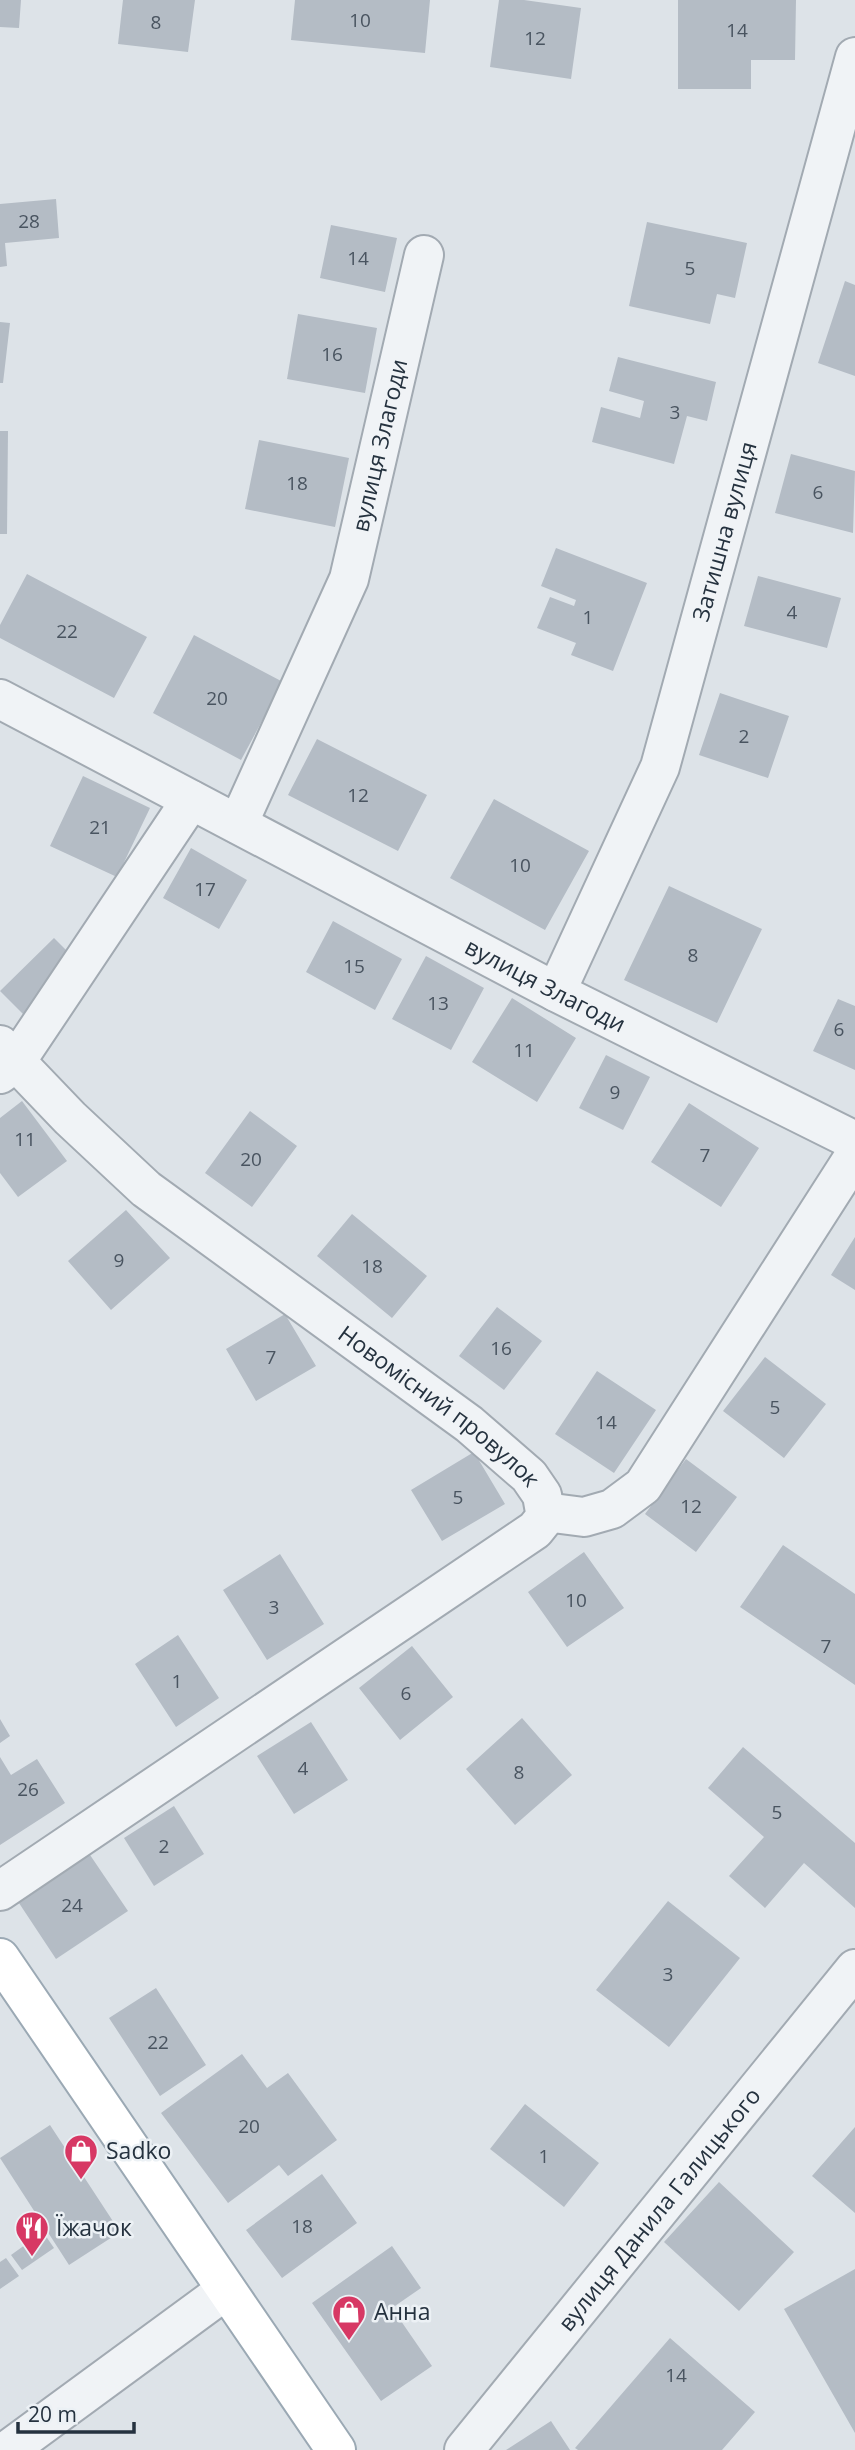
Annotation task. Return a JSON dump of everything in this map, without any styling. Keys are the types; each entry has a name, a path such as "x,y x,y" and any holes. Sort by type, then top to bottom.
{"main road":[{"path":"0,1958 336,2450"}],"street":[{"name":"Затишна вулиця","path":"556,992 660,767 855,57"},
{"name":"вулиця Злагоди","path":"238,824 349,579 424,255"},
{"name":"вулиця Злагоди","path":"0,699 556,992 855,1141"},
{"path":"5,1061 191,800"},
{"name":"Новомісний провулок","path":"0,1891 535,1530 543,1520 545,1512 542,1494 529,1476 470,1424 146,1189 5,1061"},
{"path":"545,1512 584,1517 612,1509 643,1486 855,1155"},
{"name":"вулиця Данила Галицького","path":"464,2450 855,1969"},
{"path":"8,2450 226,2290"}],"building":[{"path":"0,0 21,0 19,28 0,27"},
{"path":"123,0 195,0 188,52 118,44"},
{"path":"295,0 430,0 425,53 291,40"},
{"path":"499,0 524,0 581,8 571,79 490,67"},
{"path":"678,0 796,0 795,60 751,60 751,89 678,89"},
{"path":"56,199 59,238 5,243 7,266 0,267 0,204"},
{"path":"647,222 747,243 735,298 717,294 710,324 629,306"},
{"path":"331,225 397,238 385,292 320,278"},
{"path":"845,281 855,285 855,376 818,363"},
{"path":"298,314 377,328 365,393 287,379"},
{"path":"0,322 10,323 3,383 0,383"},
{"path":"618,357 716,382 707,421 687,416 674,464 592,442 601,407 640,418 644,401 609,391"},
{"path":"0,431 8,431 7,534 0,534"},
{"path":"259,440 349,458 335,527 245,509"},
{"path":"791,454 855,471 853,533 775,513"},
{"path":"556,548 647,583 613,671 571,655 576,643 537,628 550,597 574,606 576,600 541,586"},
{"path":"27,574 147,637 114,698 0,638 0,625"},
{"path":"758,576 841,598 827,648 744,626"},
{"path":"194,635 283,682 241,760 153,713"},
{"path":"720,693 789,716 768,778 699,755"},
{"path":"317,739 427,795 398,851 288,795"},
{"path":"83,776 150,808 117,877 50,846"},
{"path":"494,799 589,851 545,930 450,878"},
{"path":"191,848 247,880 219,929 163,898"},
{"path":"669,886 762,929 717,1023 624,980"},
{"path":"333,921 402,959 375,1010 306,972"},
{"path":"54,938 80,964 26,1017 0,991"},
{"path":"426,956 484,988 451,1050 392,1019"},
{"path":"512,998 576,1038 537,1102 472,1062"},
{"path":"838,999 855,1006 855,1070 813,1051"},
{"path":"606,1055 650,1077 623,1130 579,1108"},
{"path":"22,1101 67,1161 18,1197 0,1173 0,1118"},
{"path":"689,1103 759,1148 721,1207 651,1162"},
{"path":"250,1111 297,1146 252,1207 205,1173"},
{"path":"126,1210 170,1258 111,1310 68,1261"},
{"path":"352,1214 427,1276 392,1318 317,1256"},
{"path":"855,1237 855,1290 831,1275"},
{"path":"497,1307 542,1341 504,1390 459,1356"},
{"path":"285,1314 316,1366 256,1401 226,1349"},
{"path":"765,1357 826,1404 784,1458 723,1411"},
{"path":"597,1371 656,1410 614,1473 555,1434"},
{"path":"474,1452 505,1504 442,1541 411,1490"},
{"path":"686,1459 737,1497 696,1552 645,1514"},
{"path":"783,1545 855,1594 855,1685 740,1607"},
{"path":"584,1552 624,1608 567,1647 528,1592"},
{"path":"280,1554 324,1624 267,1660 223,1590"},
{"path":"178,1635 219,1698 176,1727 135,1664"},
{"path":"412,1646 453,1697 400,1740 359,1688"},
{"path":"522,1718 572,1775 515,1825 466,1769"},
{"path":"0,1719 10,1736 0,1743"},
{"path":"311,1722 348,1780 294,1814 257,1756"},
{"path":"743,1747 855,1843 855,1908 804,1863 765,1908 729,1876 764,1837 708,1788"},
{"path":"0,1757 11,1775 37,1759 65,1803 0,1845"},
{"path":"174,1806 204,1854 154,1886 124,1838"},
{"path":"88,1852 128,1911 56,1959 17,1900"},
{"path":"668,1901 740,1958 669,2047 596,1990"},
{"path":"156,1988 206,2065 160,2096 109,2018"},
{"path":"242,2054 267,2088 288,2073 337,2140 288,2176 279,2165 228,2203 161,2113"},
{"path":"525,2104 599,2163 564,2207 490,2149"},
{"path":"50,2125 120,2232 69,2265 0,2158"},
{"path":"855,2127 855,2213 812,2176"},
{"path":"322,2174 357,2223 282,2278 246,2230"},
{"path":"719,2182 794,2252 739,2311 664,2242"},
{"path":"43,2232 54,2248 22,2270 11,2255"},
{"path":"392,2246 421,2288 392,2308 432,2366 381,2401 312,2303"},
{"path":"6,2258 19,2276 0,2289 0,2262"},
{"path":"855,2269 855,2433 784,2309"},
{"path":"670,2338 755,2412 722,2450 575,2448"},
{"path":"551,2421 570,2450 506,2450"}],"place":[{"name":"Sadko","path":"81,2181"},
{"name":"Їжачок","path":"32,2258"},
{"name":"Анна","path":"349,2342"}]}
